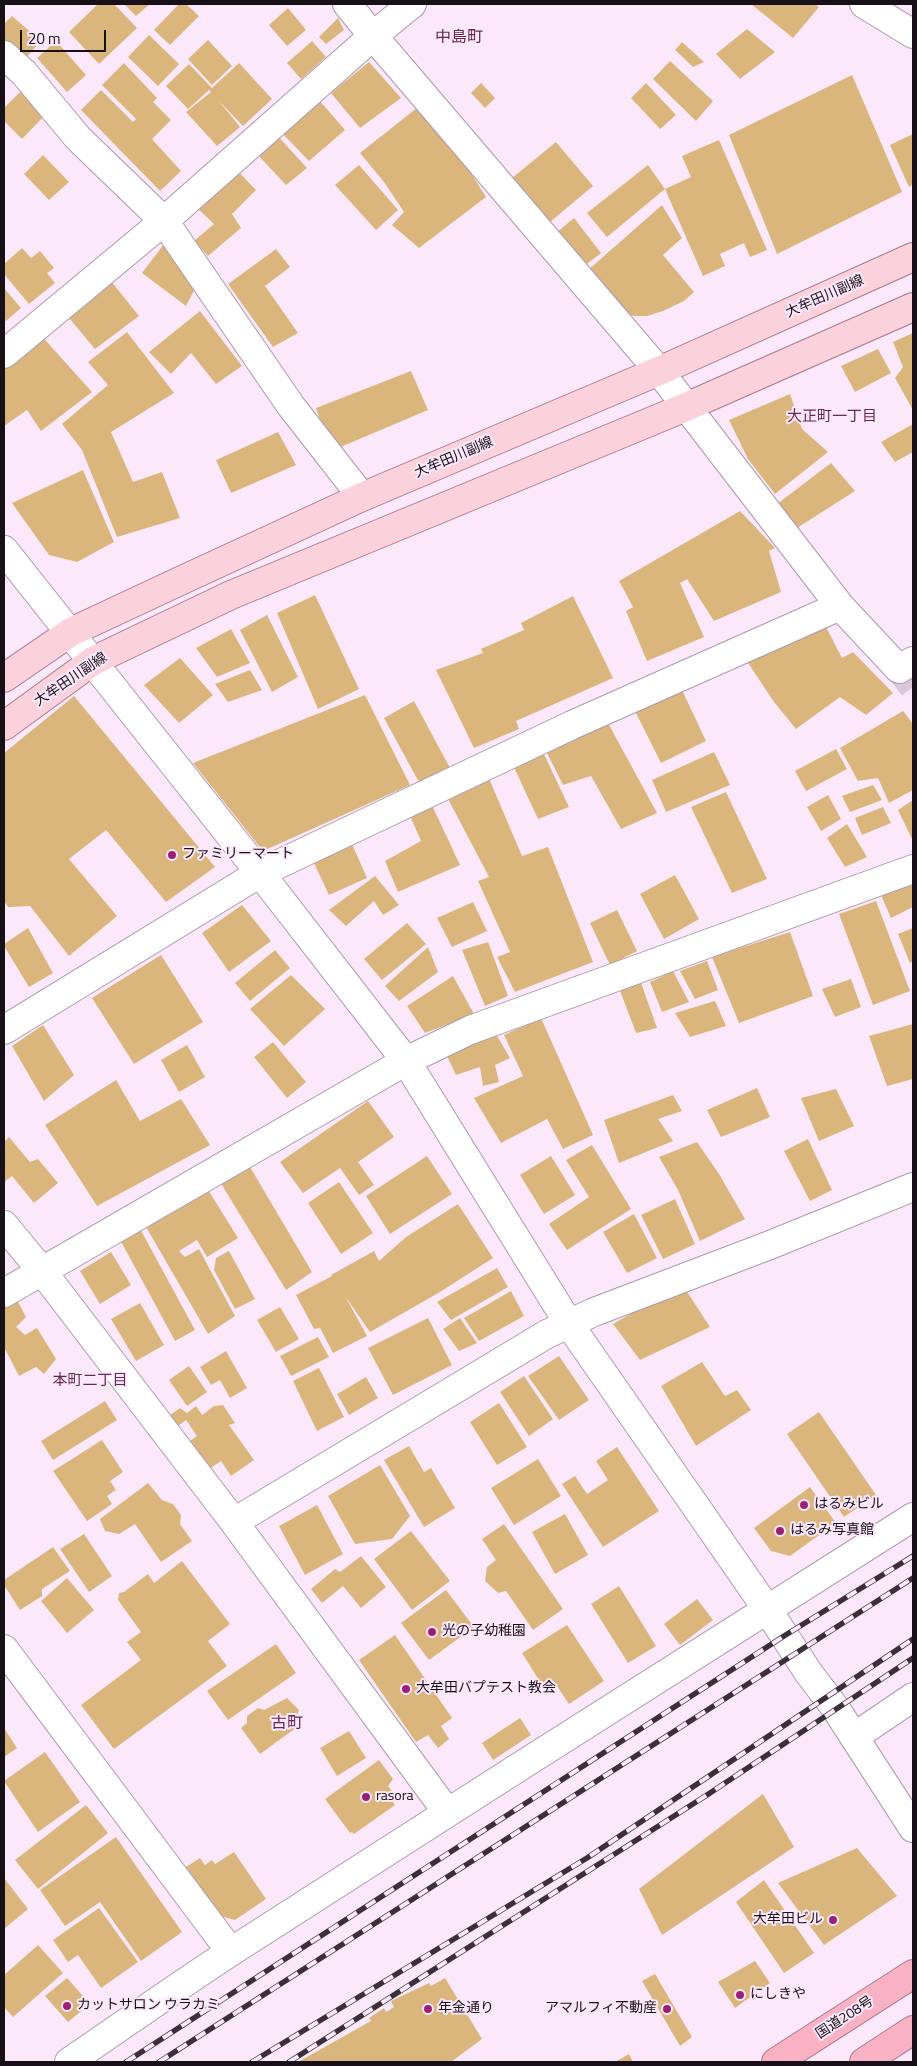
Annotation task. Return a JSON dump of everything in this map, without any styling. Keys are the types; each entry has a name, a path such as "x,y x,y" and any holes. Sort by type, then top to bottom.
{"highway":[{"name":"国道208号","path":"776,2062 913,1974"},
{"path":"864,2062 913,2030"}],"main road":[{"name":"大牟田川副線","path":"4,678 70,632 362,498 659,371 913,257"},
{"name":"大牟田川副線","path":"4,726 93,662 231,595 686,406 913,307"}],"street":[{"path":"347,4 659,371 840,606 899,669 913,661"},
{"path":"4,354 164,221 373,36 412,4"},
{"path":"864,4 913,34"},
{"path":"4,54 24,73 78,138 164,221 291,406 362,498"},
{"path":"4,550 406,1061 569,1324 767,1609 795,1653 836,1709 913,1828"},
{"path":"4,1030 260,873 572,725 840,606"},
{"path":"4,1293 406,1061 470,1030 913,869"},
{"path":"234,1522 546,1334 913,1187"},
{"path":"4,1225 42,1271 234,1522 447,1812"},
{"path":"69,2062 231,1952 447,1812 913,1517"},
{"path":"4,1649 231,1952"},
{"path":"854,1737 913,1697"}],"building":[{"path":"98,4 114,4 137,28 99,64 69,32"},
{"path":"124,4 150,4 136,16"},
{"path":"179,4 186,4 199,16 170,45 154,30"},
{"path":"751,4 815,4 819,7 793,38"},
{"path":"288,8 306,30 287,46 269,25"},
{"path":"12,16 41,41 24,60 4,42 4,24"},
{"path":"338,18 344,30 326,44 319,37"},
{"path":"747,29 775,52 740,79 716,54"},
{"path":"149,35 179,64 158,86 128,57"},
{"path":"208,40 232,66 212,85 188,59"},
{"path":"56,41 86,75 67,92 37,58"},
{"path":"312,41 326,57 301,79 287,63"},
{"path":"682,42 704,62 693,67 675,50"},
{"path":"670,61 713,101 696,121 653,79"},
{"path":"369,62 401,98 360,128 331,93"},
{"path":"124,63 157,98 153,102 171,120 152,139 181,171 160,191 81,110 101,90 133,122 136,119 102,85"},
{"path":"239,63 272,99 243,126 219,101 240,127 217,146 186,112 211,92 209,90 188,109 166,86 189,64 212,88"},
{"path":"852,75 902,192 777,254 729,135"},
{"path":"481,83 495,98 485,108 471,93"},
{"path":"646,83 676,115 660,129 631,98"},
{"path":"23,89 47,113 22,139 4,121 4,108"},
{"path":"319,100 345,130 309,161 282,133"},
{"path":"418,107 464,162 486,197 419,248 392,225 404,212 384,182 360,153"},
{"path":"275,133 307,168 286,185 256,153"},
{"path":"913,134 913,184 909,187 890,145"},
{"path":"719,140 767,250 750,257 744,243 720,254 725,266 703,276 665,189 691,177 682,156"},
{"path":"556,142 593,186 550,222 512,178"},
{"path":"43,155 69,182 49,200 24,174"},
{"path":"359,165 398,210 376,230 335,185"},
{"path":"648,165 665,189 607,237 587,213"},
{"path":"234,167 256,190 232,214 241,228 208,256 194,241 214,224 192,203"},
{"path":"662,205 682,238 663,255 694,292 684,301 663,311 647,316 634,316 622,312 587,271"},
{"path":"574,218 601,253 583,267 556,233"},
{"path":"164,244 199,281 186,306 142,273"},
{"path":"22,248 31,258 40,251 54,268 47,273 55,283 29,304 4,274 4,264"},
{"path":"276,249 290,267 265,286 298,333 273,347 228,284"},
{"path":"107,276 139,316 95,349 64,312"},
{"path":"4,288 21,308 6,321 4,318"},
{"path":"200,311 242,366 216,384 191,353 171,374 149,352"},
{"path":"38,332 92,392 41,431 27,410 4,426 4,367"},
{"path":"127,332 174,393 111,432 133,482 162,472 180,518 117,537 82,450 62,424 108,385 88,362"},
{"path":"913,333 913,410 895,378 903,367 893,342"},
{"path":"878,349 891,373 855,392 841,366"},
{"path":"411,371 428,410 331,451 316,408"},
{"path":"790,394 802,429 828,452 775,494 748,459 729,420"},
{"path":"913,424 913,452 895,462 881,442"},
{"path":"278,432 296,465 231,493 216,460"},
{"path":"831,463 855,491 797,528 777,504"},
{"path":"83,470 114,542 77,562 49,555 12,503"},
{"path":"740,511 775,548 769,551 781,592 714,621 687,579 680,583 704,637 647,661 626,611 633,607 619,581"},
{"path":"315,595 359,689 318,709 277,613"},
{"path":"573,596 613,678 516,721 519,729 474,748 436,670 483,653 481,649 524,630 521,623"},
{"path":"267,615 298,677 272,692 240,630"},
{"path":"825,625 842,658 853,652 893,693 866,715 840,697 796,729 774,702 748,663"},
{"path":"231,629 250,663 217,677 196,648"},
{"path":"180,658 213,695 179,723 144,685"},
{"path":"250,670 262,690 228,702 215,684"},
{"path":"681,688 706,741 661,763 633,707"},
{"path":"365,695 410,785 263,851 193,763"},
{"path":"74,696 215,867 166,902 106,830 69,859 117,916 69,956 30,906 8,907 4,901 4,753"},
{"path":"414,701 450,768 420,784 384,718"},
{"path":"903,711 913,724 913,790 889,803 878,778 858,781 840,748"},
{"path":"608,723 657,813 621,829 591,776 563,785 547,753"},
{"path":"836,749 847,769 806,791 795,771"},
{"path":"542,750 569,807 538,819 512,763"},
{"path":"714,752 730,785 666,812 652,780"},
{"path":"488,776 522,856 548,847 593,962 515,992 497,957 510,952 478,881 489,877 446,795"},
{"path":"873,785 882,800 850,812 842,796"},
{"path":"726,792 767,879 732,893 691,807"},
{"path":"828,795 841,819 821,831 807,807"},
{"path":"913,800 913,841 898,810"},
{"path":"430,801 460,865 398,892 385,861 421,841 408,811"},
{"path":"883,807 891,823 862,835 855,818"},
{"path":"847,824 867,857 845,867 827,838"},
{"path":"352,844 367,878 329,895 313,861"},
{"path":"675,875 699,919 664,939 640,894"},
{"path":"375,876 399,905 383,915 374,901 346,926 329,910"},
{"path":"913,880 913,907 891,918 880,893"},
{"path":"876,901 910,991 873,1005 839,914"},
{"path":"473,902 487,931 452,947 437,918"},
{"path":"242,905 271,941 229,972 202,933"},
{"path":"617,910 637,951 610,965 590,923"},
{"path":"407,923 426,944 382,980 364,959"},
{"path":"28,928 53,973 29,987 4,946 4,944"},
{"path":"913,928 913,961 910,963 898,934"},
{"path":"790,932 813,996 739,1023 712,957"},
{"path":"488,942 508,996 485,1006 462,950"},
{"path":"428,947 438,972 399,1001 385,986"},
{"path":"275,950 290,968 250,1001 235,983"},
{"path":"161,955 203,1022 134,1064 92,998"},
{"path":"707,961 718,990 695,999 680,971"},
{"path":"673,971 689,1002 662,1012 650,982"},
{"path":"291,975 325,1009 284,1046 250,1009"},
{"path":"453,976 474,1014 425,1033 407,1006"},
{"path":"851,979 861,1007 835,1017 822,989"},
{"path":"640,980 657,1028 636,1033 619,988"},
{"path":"715,1001 726,1026 690,1037 675,1013"},
{"path":"541,1018 593,1135 563,1149 547,1119 501,1143 474,1098 523,1076 504,1035"},
{"path":"913,1024 913,1079 887,1086 869,1036"},
{"path":"43,1025 74,1075 44,1101 12,1046"},
{"path":"496,1034 510,1058 495,1065 499,1082 483,1086 480,1067 456,1075 446,1054"},
{"path":"273,1042 306,1082 287,1098 254,1057"},
{"path":"187,1045 205,1077 179,1092 161,1060"},
{"path":"116,1080 140,1121 181,1099 210,1145 97,1206 45,1125"},
{"path":"757,1088 770,1117 721,1137 707,1110"},
{"path":"836,1089 854,1126 819,1141 801,1098"},
{"path":"673,1095 682,1111 658,1119 673,1141 619,1163 604,1120"},
{"path":"368,1101 394,1137 358,1162 374,1185 359,1195 340,1168 303,1193 280,1162"},
{"path":"9,1137 30,1162 38,1159 58,1183 34,1203 12,1176 4,1182 4,1142"},
{"path":"808,1139 832,1190 810,1201 784,1151"},
{"path":"697,1142 719,1174 745,1219 700,1241 678,1190 659,1157"},
{"path":"592,1145 631,1209 567,1250 549,1224 589,1197 566,1160"},
{"path":"427,1156 452,1194 390,1234 366,1196"},
{"path":"551,1156 575,1195 544,1214 520,1175"},
{"path":"250,1167 312,1272 286,1290 220,1182"},
{"path":"339,1182 373,1233 341,1254 308,1203"},
{"path":"205,1185 238,1238 207,1257 197,1240 179,1251 185,1257 199,1249 235,1316 208,1334 142,1220"},
{"path":"675,1199 695,1244 663,1259 641,1215"},
{"path":"458,1204 493,1258 440,1292 370,1332 345,1296 367,1336 333,1353 320,1328 314,1329 296,1295 374,1251 379,1261 406,1237"},
{"path":"634,1214 657,1258 627,1273 603,1232"},
{"path":"138,1225 195,1330 175,1341 118,1236"},
{"path":"229,1251 255,1299 235,1309 214,1270 216,1258"},
{"path":"111,1252 131,1285 100,1304 80,1271"},
{"path":"497,1268 508,1287 451,1320 437,1302"},
{"path":"682,1284 710,1327 640,1360 613,1324"},
{"path":"511,1291 524,1316 479,1341 464,1318"},
{"path":"17,1300 26,1317 16,1327 25,1335 37,1328 56,1359 44,1374 36,1367 19,1376 4,1347 4,1307"},
{"path":"140,1303 164,1345 136,1361 111,1319"},
{"path":"280,1307 299,1339 276,1352 257,1320"},
{"path":"428,1318 452,1365 393,1395 368,1348"},
{"path":"460,1318 477,1343 459,1351 443,1329"},
{"path":"318,1337 329,1357 291,1376 280,1356"},
{"path":"226,1351 247,1388 230,1398 220,1380 211,1385 200,1367"},
{"path":"559,1356 589,1400 559,1420 528,1376"},
{"path":"702,1362 725,1396 737,1390 751,1410 696,1446 661,1386"},
{"path":"189,1366 207,1392 187,1406 169,1380"},
{"path":"319,1368 344,1417 317,1431 293,1381"},
{"path":"524,1376 553,1419 529,1436 500,1392"},
{"path":"366,1377 378,1398 349,1415 337,1394"},
{"path":"105,1401 117,1420 53,1460 41,1441"},
{"path":"499,1403 527,1447 497,1465 470,1422"},
{"path":"223,1405 235,1423 229,1425 254,1460 231,1476 221,1461 208,1470 184,1445 197,1436 186,1420 178,1426 170,1415 180,1408 187,1413 196,1406 202,1415 214,1406"},
{"path":"819,1412 876,1495 844,1517 787,1434"},
{"path":"102,1440 123,1472 110,1481 116,1490 107,1496 112,1504 87,1521 53,1471"},
{"path":"409,1446 424,1472 431,1468 455,1508 424,1527 384,1460"},
{"path":"617,1447 659,1511 603,1547 562,1484 575,1476 587,1494 608,1480 596,1461"},
{"path":"538,1459 561,1496 514,1525 491,1488"},
{"path":"380,1465 410,1516 392,1539 355,1544 328,1496"},
{"path":"148,1483 162,1500 173,1504 181,1515 180,1524 192,1541 161,1562 135,1524 119,1534 105,1531 100,1519"},
{"name":"はるみビル","path":"810,1487 836,1523 790,1556 771,1551 754,1528"},
{"path":"317,1505 343,1554 305,1575 279,1526"},
{"path":"565,1514 588,1555 555,1574 532,1532"},
{"path":"504,1524 563,1609 533,1630 506,1591 498,1593 485,1581 487,1567 496,1560 482,1539"},
{"path":"411,1531 450,1581 412,1610 374,1559"},
{"path":"84,1534 112,1576 89,1592 60,1549"},
{"path":"53,1547 70,1571 42,1589 42,1596 20,1610 4,1585 4,1580"},
{"path":"361,1556 386,1587 361,1608 343,1586 322,1603 311,1589 335,1569 340,1572"},
{"path":"182,1561 230,1624 208,1641 227,1666 114,1749 81,1705 141,1660 127,1642 141,1632 118,1600 119,1593 124,1592 148,1574 154,1583"},
{"path":"67,1578 94,1610 67,1633 41,1601"},
{"path":"619,1586 656,1646 628,1663 591,1604"},
{"path":"446,1590 474,1627 429,1660 401,1623"},
{"path":"697,1599 713,1620 680,1645 664,1624"},
{"path":"567,1625 604,1681 569,1704 557,1686 547,1693 522,1653"},
{"name":"大牟田バプテスト教会","path":"395,1635 452,1718 441,1726 449,1739 438,1748 428,1735 416,1742 359,1660"},
{"path":"276,1644 296,1673 228,1720 207,1691"},
{"path":"287,1698 299,1710 296,1719 300,1725 260,1754 241,1728 247,1723 247,1716 258,1708 264,1710"},
{"path":"520,1718 531,1735 493,1760 482,1743"},
{"path":"4,1728 17,1748 4,1757"},
{"path":"349,1731 366,1758 337,1776 320,1748"},
{"path":"45,1752 80,1802 38,1832 4,1781"},
{"path":"379,1760 393,1779 388,1786 398,1799 393,1802 395,1805 354,1834 350,1833 325,1799"},
{"path":"763,1794 794,1847 662,1935 639,1889"},
{"path":"86,1805 108,1833 38,1889 15,1860"},
{"path":"116,1837 182,1932 141,1961 100,1902 65,1926 40,1890"},
{"name":"大牟田ビル","path":"857,1848 897,1896 824,1945 778,1883"},
{"path":"234,1852 266,1899 235,1920 213,1914 183,1869 200,1858 205,1865 212,1860 215,1864"},
{"path":"4,1878 28,1909 4,1929"},
{"path":"764,1880 814,1953 784,1973 736,1902"},
{"path":"99,1908 138,1962 101,1988 78,1955 68,1962 53,1940"},
{"path":"38,1945 63,1973 13,2017 4,2007 4,1975"},
{"name":"にしきや","path":"755,1961 770,1983 735,2008 718,1982"},
{"name":"アマルフィ不動産","path":"655,1974 692,2037 680,2046 642,1981"},
{"path":"67,1978 90,2004 68,2022 45,1996"},
{"name":"年金通り","path":"445,1978 482,2039 451,2062 298,2062 371,2021 369,2018 384,2008 386,2012 394,2007 391,2001 429,1983 431,1986"},
{"path":"629,2054 633,2062 615,2062"}],"tunnel":[{"path":"899,669 913,687"}],"railway":[{"path":"126,2062 784,1636 913,1556"},
{"path":"159,2062 913,1578"},
{"path":"252,2062 587,1858 913,1639"},
{"path":"289,2062 707,1795 913,1658"}],"place":[{"name":"ファミリーマート","path":"172,855"},
{"name":"はるみビル","path":"804,1505"},
{"name":"はるみ写真館","path":"780,1531"},
{"name":"光の子幼稚園","path":"432,1632"},
{"name":"大牟田バプテスト教会","path":"406,1689"},
{"name":"rasora","path":"366,1797"},
{"name":"大牟田ビル","path":"833,1920"},
{"name":"にしきや","path":"740,1995"},
{"name":"カットサロン ウラカミ","path":"67,2006"},
{"name":"年金通り","path":"428,2009"},
{"name":"アマルフィ不動産","path":"667,2009"}],"district":[{"name":"中島町","path":"459,38"},
{"name":"大正町一丁目","path":"832,417"},
{"name":"本町二丁目","path":"90,1381"},
{"name":"古町","path":"287,1724"}]}
